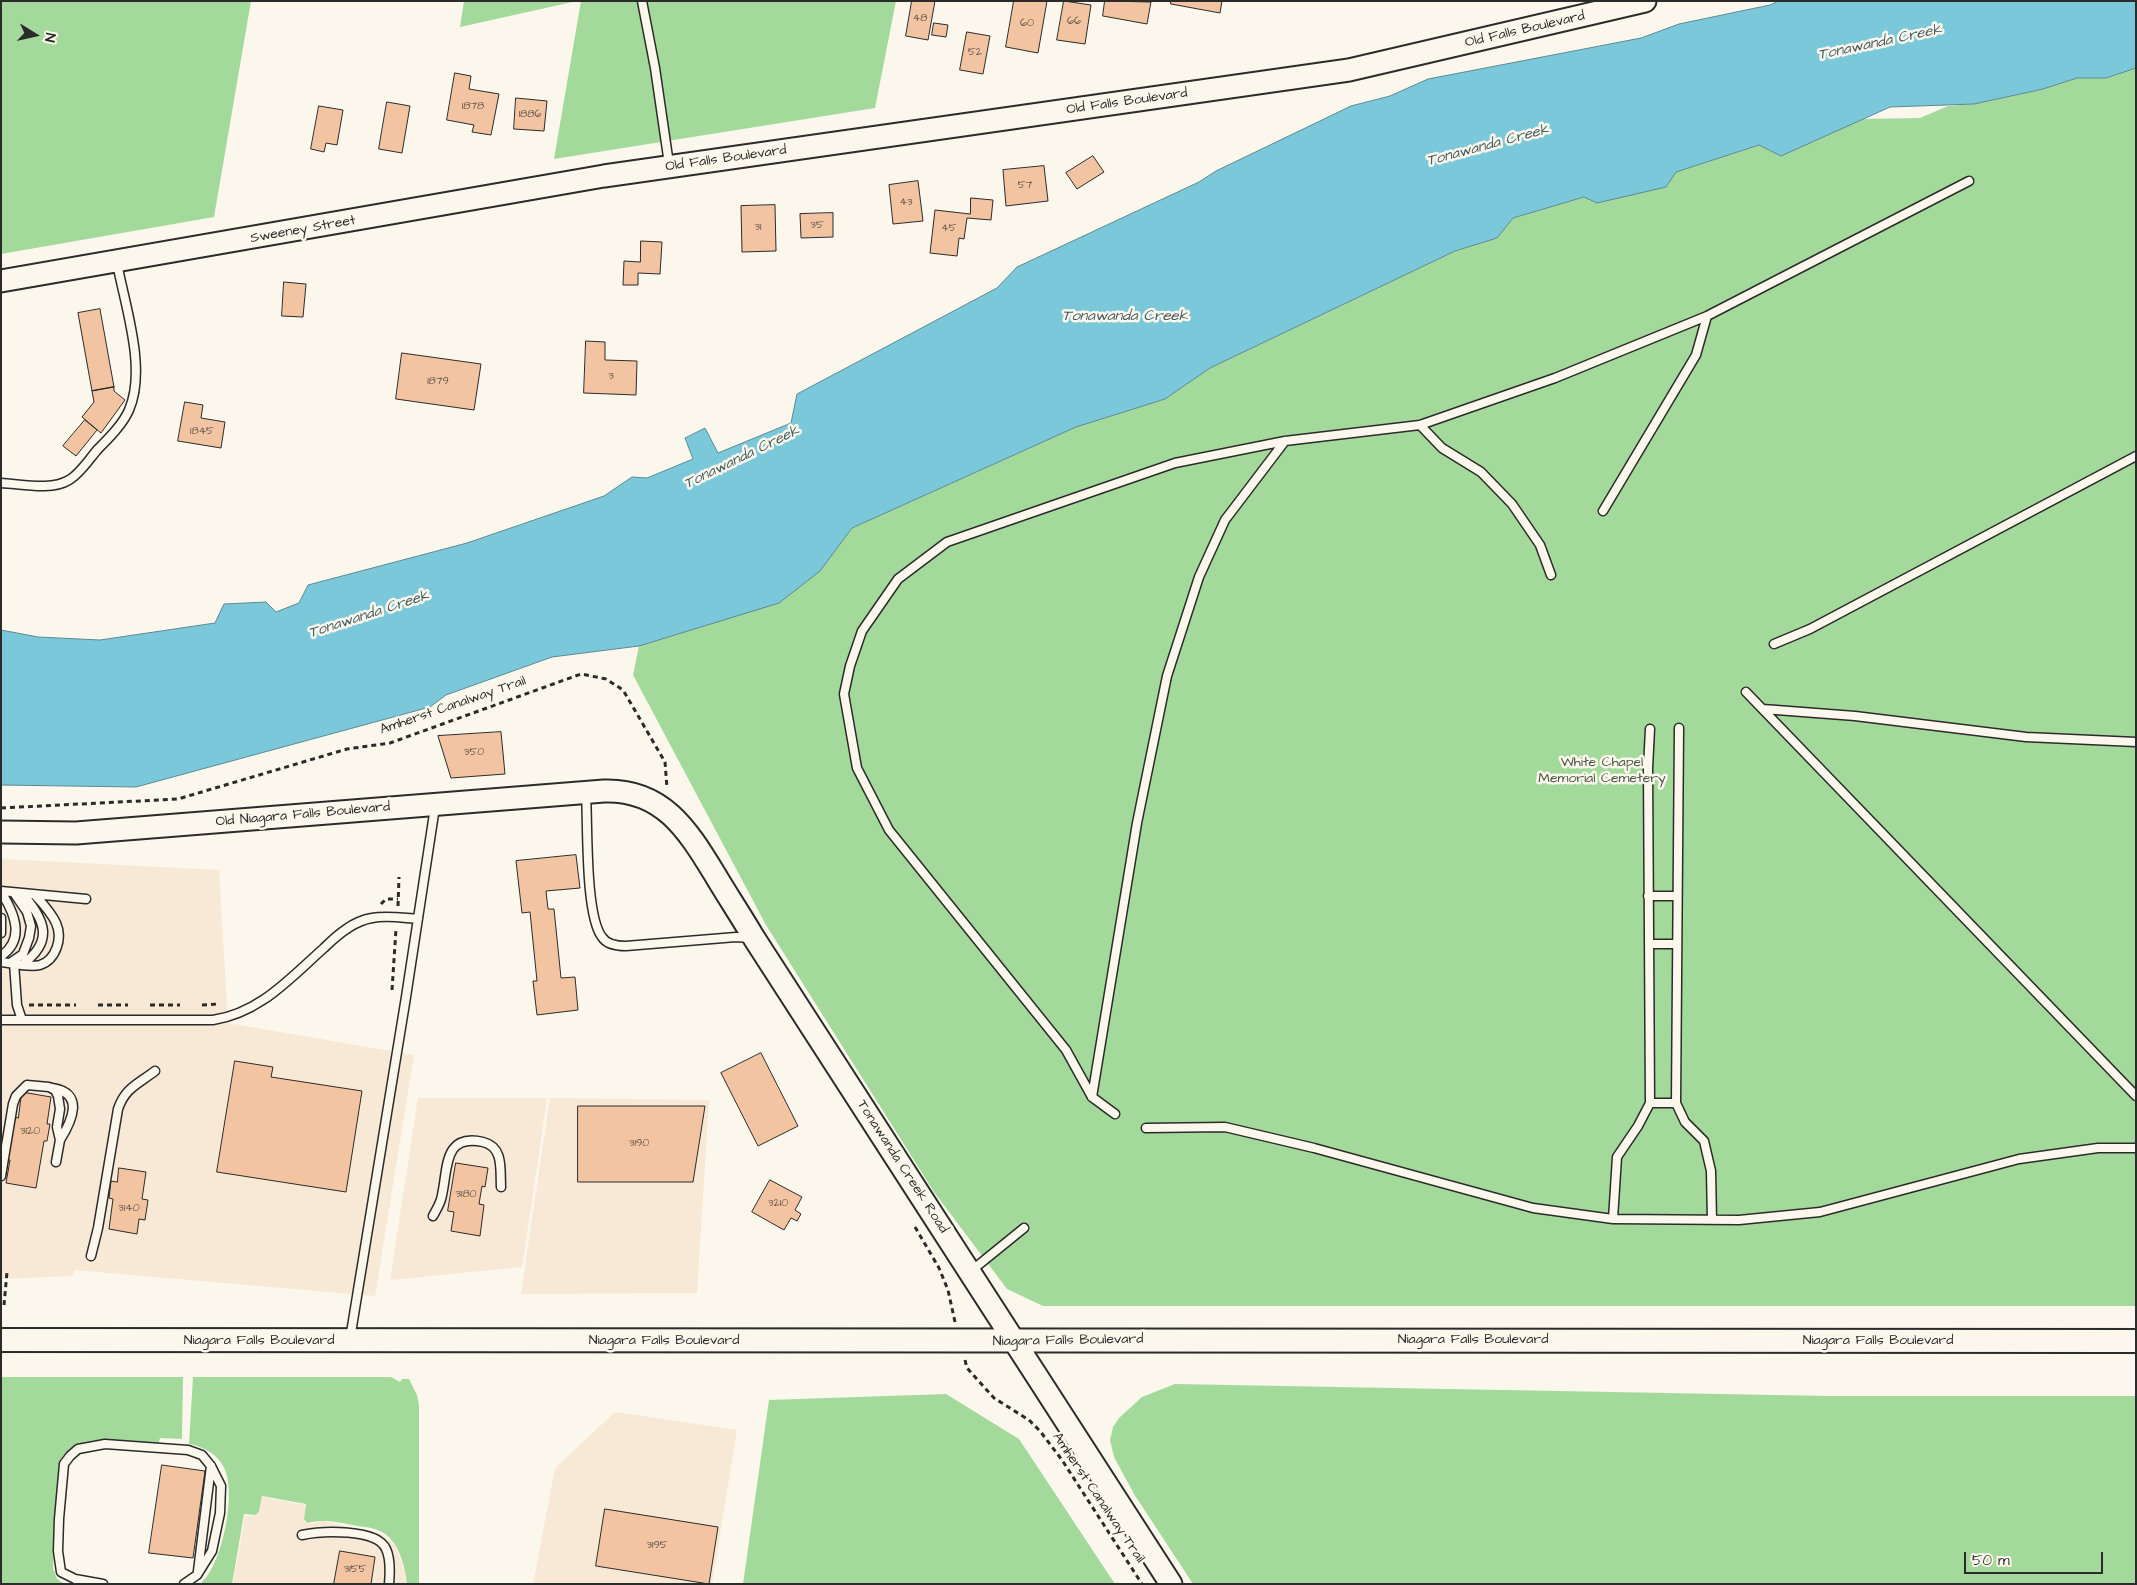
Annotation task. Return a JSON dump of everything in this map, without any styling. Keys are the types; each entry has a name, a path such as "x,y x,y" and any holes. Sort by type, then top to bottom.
{"main road":[{"name":"Niagara Falls Boulevard","path":"1,1340 1014,1342 1132,1340 2136,1341"}],"street":[{"name":"Old Falls Boulevard","path":"604,176 1349,70 1645,1"},
{"name":"Sweeney Street","path":"1,281 604,176"},
{"name":"Old Niagara Falls Boulevard","path":"1,832 76,833 595,791"},
{"name":"Tonawanda Creek Road","path":"595,791 637,794 652,800 677,820 696,844 754,938 1171,1584"}],"lane":[{"path":"642,1 655,68 669,167"},
{"path":"1116,1114 1092,1097 1066,1050 889,830 857,768 844,694 850,666 862,631 898,579 947,542 1175,463 1285,441 1420,425 1555,378 1707,316 1969,181"},
{"path":"1,483 38,486 59,484 70,480 111,436 128,412 135,393 137,375 135,351 116,262"},
{"path":"1603,511 1696,355 1707,316"},
{"path":"1420,425 1442,448 1481,472 1512,504 1540,545 1551,575"},
{"path":"1092,1097 1137,823 1166,676 1199,576 1225,520 1285,441"},
{"path":"1774,644 1810,629 2136,456"},
{"path":"1746,692 2136,1096"},
{"path":"1763,709 1855,716 2026,737 2136,742"},
{"path":"1679,728 1676,1103 1686,1122 1704,1142 1711,1171 1712,1220"},
{"path":"1613,1219 1617,1157 1638,1126 1650,1103 1648,768 1650,729"},
{"path":"595,791 591,905 596,928 603,939 612,945 626,946 736,937 754,938"},
{"path":"350,1341 435,804"},
{"path":"1,892 86,899"},
{"path":"1,892 12,910 16,925 15,938 8,951 1,956"},
{"path":"12,963 23,954 29,938 30,926 27,912 14,893"},
{"path":"23,894 38,912 44,933 42,944 36,955 24,964"},
{"path":"1,962 39,965 50,960 56,952 57,925 49,910 35,895"},
{"path":"1648,896 1677,896"},
{"path":"1,918 3,928 1,933"},
{"path":"1,1020 213,1020 230,1017 261,1003 336,937 354,925 372,918 418,919"},
{"path":"1649,944 1677,944"},
{"path":"12,963 22,1020"},
{"path":"90,1256 98,1228 118,1109 122,1097 128,1089 140,1083 155,1071"},
{"path":"1,1176 16,1096 27,1085 49,1087 66,1092 73,1105 67,1128 60,1140 56,1162"},
{"path":"49,1087 55,1090 60,1102 57,1127 60,1140"},
{"path":"1650,1103 1676,1103"},
{"path":"1146,1128 1225,1127 1314,1148 1534,1208 1613,1219 1739,1220 1820,1212 2019,1159 2098,1148 2136,1148"},
{"path":"433,1216 442,1198 448,1156 453,1148 467,1140 484,1142 495,1148 498,1153 501,1187"},
{"path":"969,1272 1024,1228"},
{"path":"103,1584 75,1579 61,1572 58,1551 64,1464 78,1449 105,1444 180,1449 202,1455 212,1466 221,1486 220,1513 212,1551 197,1575 184,1584"},
{"path":"197,1575 212,1466"},
{"path":"302,1535 324,1531 372,1537 380,1540 386,1549 389,1560 389,1584"}],"path":[{"name":"Amherst Canalway Trail","path":"1,808 178,799 347,749 390,743 581,674 606,679 623,690 665,762 667,790"},
{"path":"398,906 399,877"},
{"path":"392,997 396,929"},
{"path":"26,1005 76,1005"},
{"path":"98,1005 128,1005"},
{"path":"150,1005 180,1005"},
{"path":"4,1305 7,1272"},
{"name":"Amherst Canalway Trail","path":"967,1368 994,1398 1029,1420 1040,1431 1062,1460 1142,1584"}],"shaded area":[{"path":"1,859 219,870 228,1023 414,1055 375,1296 74,1270 73,1276 1,1279"},
{"path":"418,1098 547,1098 522,1267 390,1280"},
{"path":"550,1098 709,1100 697,1293 521,1294"},
{"path":"615,1412 737,1430 712,1584 533,1584 555,1468"},
{"path":"262,1497 305,1505 304,1521 307,1524 322,1521 382,1534 395,1546 402,1563 407,1584 233,1584 245,1516 255,1516"}],"green space":[{"path":"1,1 251,1 214,217 1,254"},
{"path":"464,1 577,1 460,27"},
{"path":"581,1 896,1 875,108 554,159"},
{"name":"White Chapel Memorial Cemetery","path":"2136,68 2136,1306 1043,1306 1007,1289 934,1192 766,925 633,675 639,646 689,630 820,571 852,528 1076,427 1165,399 1210,368 1455,251 1497,238 1513,218 1585,197 1666,187 1676,172 1759,145 1781,156 1861,119 1920,118 1948,106 1974,104 2043,89 2077,78 2106,78"},
{"path":"1,1377 183,1377 182,1439 160,1438 158,1446 118,1440 91,1441 78,1445 68,1451 59,1462 53,1568 57,1579 64,1584 1,1584"},
{"path":"193,1377 391,1377 400,1382 402,1379 409,1379 417,1395 419,1405 419,1584 407,1584 402,1561 396,1546 392,1540 380,1531 330,1521 307,1523 304,1519 306,1504 262,1496 259,1511 256,1515 244,1514 232,1584 200,1584 208,1575 220,1547 228,1513 229,1496 225,1470 219,1460 201,1447 189,1444"},
{"path":"1175,1384 1830,1396 2136,1396 2136,1584 1193,1584 1134,1494 1114,1457 1110,1440 1113,1427 1119,1418 1142,1397"},
{"path":"946,1394 1019,1439 1115,1584 743,1584 769,1400"}],"water":[{"name":"Tonawanda Creek","path":"1779,1 2136,1 2136,68 2106,78 2077,78 2043,89 1974,104 1890,107 1781,156 1759,145 1676,172 1666,187 1597,203 1584,197 1513,218 1497,238 1455,251 1210,368 1165,399 1076,427 852,528 820,571 779,603 639,646 552,657 446,695 430,707 136,787 1,785 1,630 38,637 100,640 215,623 224,604 266,602 276,612 299,603 308,585 467,543 604,496 632,477 647,478 693,459 685,438 705,428 718,453 791,423 797,394 997,288 1017,267 1199,182 1216,171 1351,106 1390,96 1428,79 1641,38 1679,24 1770,5"}],"building":[{"path":"912,1 935,1 928,40 906,36"},
{"path":"1014,1 1047,1 1038,53 1006,47"},
{"path":"1064,1 1091,5 1085,44 1057,40"},
{"path":"1105,1 1151,2 1147,24 1103,16"},
{"path":"1171,1 1222,1 1220,13 1171,4"},
{"path":"934,23 948,25 946,37 932,35"},
{"path":"967,32 990,36 983,74 960,70"},
{"path":"455,73 471,76 469,89 499,94 491,135 472,132 474,125 447,120"},
{"path":"516,98 547,101 544,131 514,129"},
{"path":"387,102 410,106 402,153 379,149"},
{"path":"319,106 343,110 337,145 326,143 324,152 311,149"},
{"path":"1093,156 1104,172 1077,189 1066,173"},
{"path":"1044,166 1048,201 1006,206 1003,170"},
{"path":"918,181 923,221 893,224 889,185"},
{"path":"971,198 993,200 991,220 967,218 964,239 959,238 957,256 930,253 935,210 970,214"},
{"path":"775,205 776,251 742,252 741,206"},
{"path":"833,213 833,237 801,238 800,214"},
{"path":"641,241 662,242 660,274 638,273 638,285 623,285 624,261 640,262"},
{"path":"284,282 306,284 303,317 282,316"},
{"path":"100,309 114,387 92,391 78,313"},
{"path":"586,341 605,342 605,360 637,361 636,395 584,393"},
{"path":"402,353 481,364 474,410 396,399"},
{"path":"114,387 114,391 125,400 101,433 82,417 94,402 92,391"},
{"path":"185,402 203,405 201,418 225,422 221,448 178,441"},
{"path":"85,420 97,430 76,456 63,446"},
{"path":"501,732 505,774 451,778 438,736"},
{"path":"576,855 580,888 546,891 548,909 554,909 561,978 575,977 578,1010 537,1015 533,981 537,981 530,912 522,913 516,861"},
{"path":"761,1053 798,1126 758,1146 721,1073"},
{"path":"235,1061 273,1067 271,1077 362,1091 346,1192 217,1172"},
{"path":"22,1092 51,1097 47,1124 50,1124 47,1141 44,1141 36,1188 6,1183 10,1160 6,1159 13,1117 18,1118"},
{"path":"578,1106 705,1106 693,1182 578,1182"},
{"path":"456,1163 488,1168 485,1187 482,1186 479,1204 484,1205 480,1236 451,1231 454,1212 448,1211"},
{"path":"119,1168 146,1172 142,1199 148,1200 145,1220 139,1219 137,1234 109,1229 113,1199 109,1198 111,1181 117,1182"},
{"path":"770,1180 802,1197 795,1210 801,1214 797,1221 791,1218 784,1230 752,1212"},
{"path":"162,1465 205,1471 193,1558 149,1553"},
{"path":"605,1509 718,1527 709,1584 596,1566"},
{"path":"340,1551 375,1557 371,1584 334,1584"}]}
